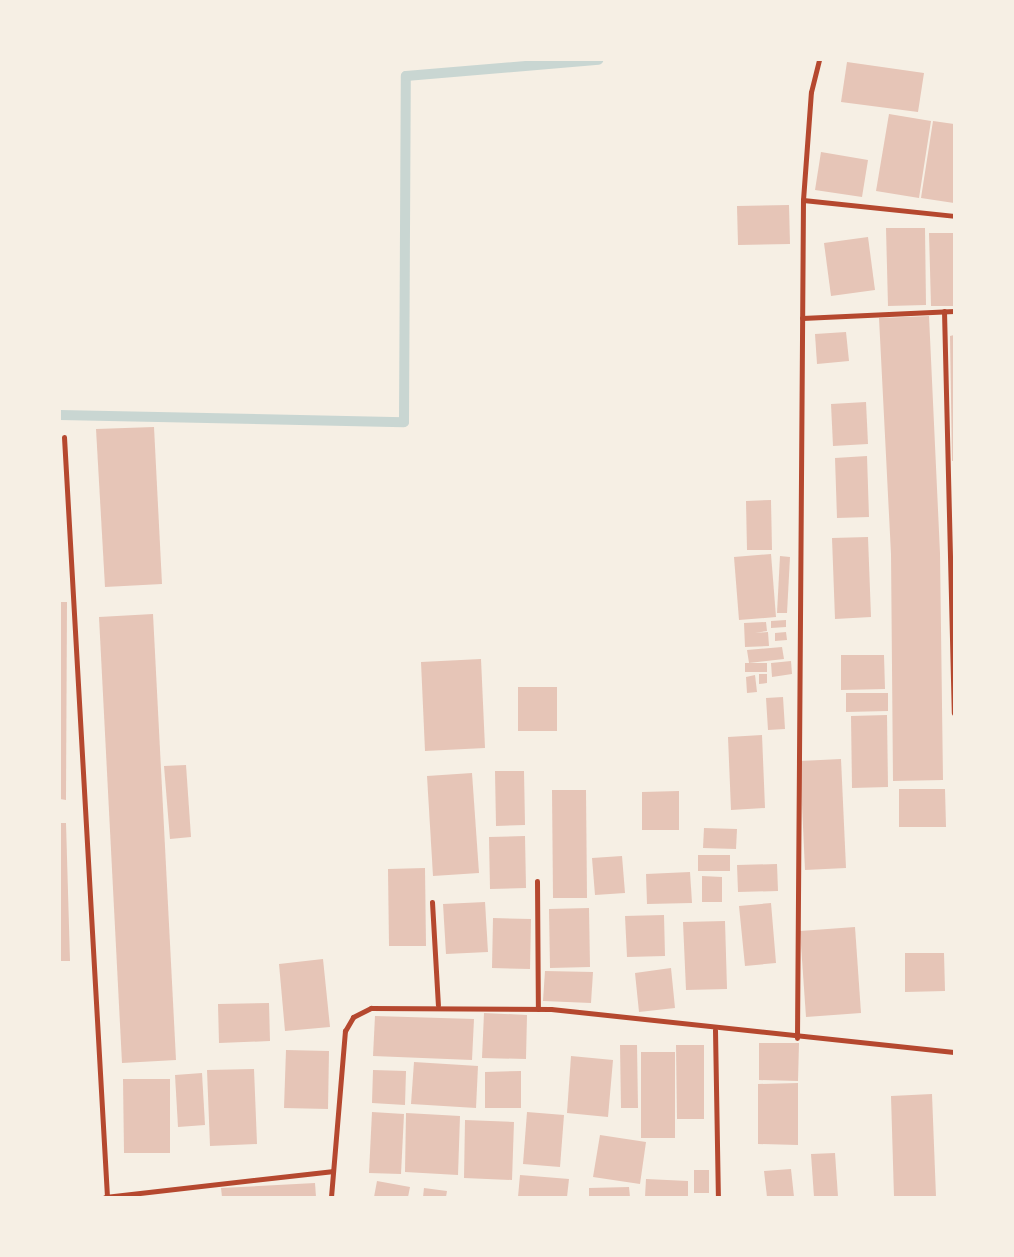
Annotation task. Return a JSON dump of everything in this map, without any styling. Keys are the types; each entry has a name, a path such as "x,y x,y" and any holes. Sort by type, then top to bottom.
{"street":[{"path":"797,1038 796,737 804,200 811,92 819,60"},
{"path":"804,200 954,216"},
{"path":"944,311 954,713"},
{"path":"802,318 954,311"},
{"path":"64,437 106,1197 206,1189 332,1171"},
{"path":"536,882 538,1009"},
{"path":"432,902 438,1005"},
{"path":"331,1197 342,1045 353,1017 371,1008 438,1005 538,1009 715,1030 954,1052"},
{"path":"715,1030 718,1197"},
{"path":"206,1189 206,1197"}],"building":[{"path":"847,62 924,73 918,112 841,102"},
{"path":"889,114 931,121 919,198 876,191"},
{"path":"933,121 954,124 954,203 921,198"},
{"path":"821,152 868,160 862,197 815,190"},
{"path":"789,205 790,244 738,245 737,206"},
{"path":"886,228 925,228 926,305 888,306"},
{"path":"929,233 954,233 954,306 931,306"},
{"path":"868,237 875,290 831,296 824,243"},
{"path":"929,316 940,553 943,780 893,781 891,554 879,318"},
{"path":"846,332 849,361 817,364 815,334"},
{"path":"954,335 954,461 952,461 950,336"},
{"path":"866,402 868,444 833,446 831,404"},
{"path":"154,427 162,584 105,587 96,429"},
{"path":"867,456 869,517 837,518 835,458"},
{"path":"771,500 772,550 747,550 746,501"},
{"path":"868,537 871,617 835,619 832,538"},
{"path":"771,554 776,617 739,620 734,557"},
{"path":"780,556 790,557 787,613 777,613"},
{"path":"60,602 67,602 66,800 60,799"},
{"path":"153,614 176,1060 122,1063 99,617"},
{"path":"786,620 786,627 771,628 771,621"},
{"path":"766,622 767,631 755,633 768,632 769,646 745,647 744,623"},
{"path":"786,632 787,640 775,641 775,633"},
{"path":"782,647 784,659 749,663 747,650"},
{"path":"841,655 884,655 885,689 841,690"},
{"path":"481,659 485,748 425,751 421,662"},
{"path":"791,661 792,674 772,677 771,663"},
{"path":"745,663 767,663 767,672 745,672"},
{"path":"759,674 767,674 767,683 759,684"},
{"path":"755,675 757,692 747,693 746,677"},
{"path":"518,687 557,687 557,731 518,731"},
{"path":"846,693 888,693 888,711 846,712"},
{"path":"783,697 785,729 768,730 766,698"},
{"path":"887,715 888,787 852,788 851,716"},
{"path":"762,735 765,808 731,810 728,737"},
{"path":"841,759 846,868 805,870 800,761"},
{"path":"186,765 191,837 170,839 164,766"},
{"path":"495,771 524,771 525,825 496,826"},
{"path":"472,773 479,873 433,876 427,776"},
{"path":"899,789 945,789 946,827 899,827"},
{"path":"552,790 586,790 587,898 553,898"},
{"path":"679,791 679,830 642,830 642,792"},
{"path":"60,823 66,823 70,961 60,961"},
{"path":"704,828 737,829 736,849 703,848"},
{"path":"525,836 526,888 490,889 489,837"},
{"path":"698,855 730,855 730,871 698,871"},
{"path":"622,856 625,893 595,895 592,858"},
{"path":"777,864 778,891 738,892 737,865"},
{"path":"425,868 426,946 389,946 388,869"},
{"path":"690,872 692,903 647,904 646,874"},
{"path":"702,876 722,877 722,902 702,902"},
{"path":"485,902 488,952 446,954 443,904"},
{"path":"771,903 776,963 745,966 739,906"},
{"path":"589,908 590,967 550,968 549,909"},
{"path":"664,915 665,956 627,957 625,916"},
{"path":"493,918 531,919 530,969 492,968"},
{"path":"725,921 727,989 686,990 683,922"},
{"path":"855,927 861,1013 806,1017 800,931"},
{"path":"905,953 944,953 945,991 905,992"},
{"path":"323,959 330,1027 285,1031 279,964"},
{"path":"671,968 675,1008 639,1012 635,973"},
{"path":"545,971 593,972 591,1003 543,1001"},
{"path":"269,1003 270,1041 219,1043 218,1004"},
{"path":"484,1013 527,1015 526,1059 482,1058"},
{"path":"375,1016 474,1019 472,1060 373,1056"},
{"path":"759,1043 799,1043 798,1081 759,1080"},
{"path":"620,1045 637,1045 638,1108 621,1108"},
{"path":"676,1045 704,1045 704,1119 677,1119"},
{"path":"286,1050 329,1051 328,1109 284,1108"},
{"path":"641,1052 675,1052 675,1138 641,1138"},
{"path":"571,1056 613,1060 608,1117 567,1113"},
{"path":"414,1062 478,1066 476,1108 411,1104"},
{"path":"254,1069 257,1144 210,1146 207,1070"},
{"path":"373,1070 406,1071 405,1105 372,1103"},
{"path":"521,1071 521,1108 485,1108 485,1072"},
{"path":"202,1073 205,1125 178,1127 175,1075"},
{"path":"123,1079 170,1079 170,1153 124,1153"},
{"path":"798,1083 798,1145 758,1144 758,1084"},
{"path":"932,1094 936,1197 894,1197 891,1096"},
{"path":"372,1112 404,1114 401,1174 369,1173"},
{"path":"527,1112 564,1115 560,1167 523,1164"},
{"path":"406,1113 460,1116 458,1175 405,1172"},
{"path":"465,1120 514,1122 512,1180 464,1178"},
{"path":"600,1135 646,1142 640,1184 593,1177"},
{"path":"835,1153 838,1197 814,1197 811,1154"},
{"path":"791,1169 794,1197 767,1197 764,1171"},
{"path":"694,1170 709,1170 709,1193 694,1193"},
{"path":"520,1175 569,1179 567,1197 518,1197"},
{"path":"646,1179 688,1181 688,1197 645,1197"},
{"path":"377,1181 410,1187 408,1197 374,1197"},
{"path":"315,1183 316,1197 222,1197 221,1188"},
{"path":"629,1187 630,1197 589,1197 589,1188"},
{"path":"424,1188 447,1191 446,1197 423,1197"}],"waterway":[{"path":"60,415 404,422 406,76 598,60"}]}
